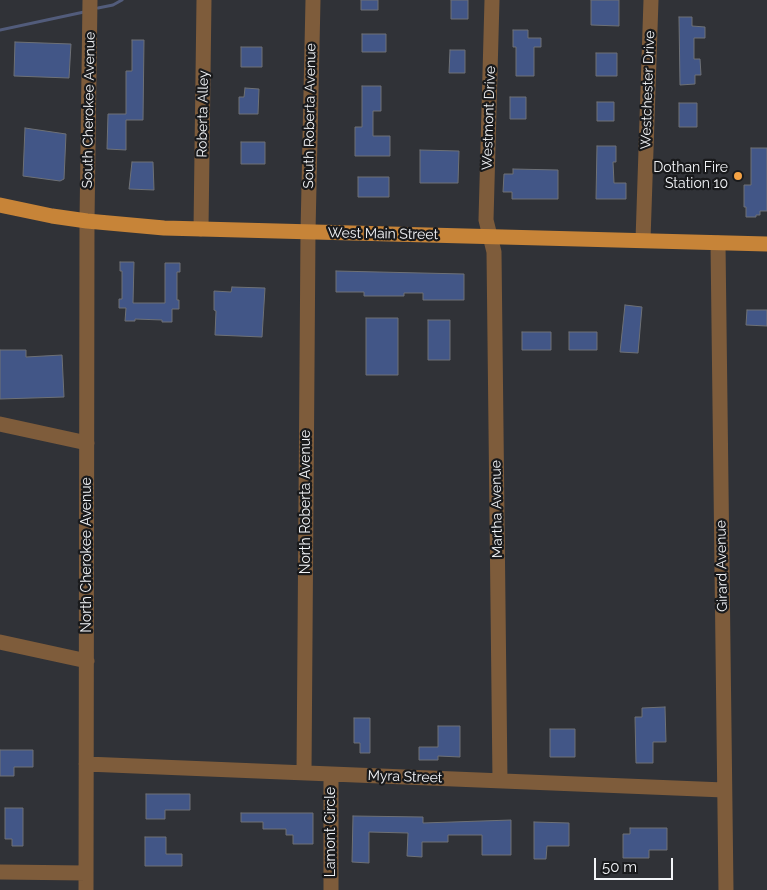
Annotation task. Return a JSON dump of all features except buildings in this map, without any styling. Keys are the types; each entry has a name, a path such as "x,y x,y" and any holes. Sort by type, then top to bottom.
{"main road":[{"name":"West Main Street","path":"0,205 87,221 164,228 767,244"}],"street":[{"name":"South Cherokee Avenue","path":"87,221 90,0"},
{"name":"Roberta Alley","path":"201,229 204,0"},
{"name":"South Roberta Avenue","path":"308,232 313,0"},
{"name":"Westmont Drive","path":"490,236 486,220 492,0"},
{"name":"Westchester Drive","path":"643,240 651,0"},
{"name":"North Cherokee Avenue","path":"86,890 87,221"},
{"name":"North Roberta Avenue","path":"304,773 308,232"},
{"name":"Martha Avenue","path":"490,236 494,252 500,782"},
{"name":"Girard Avenue","path":"718,243 726,890"},
{"path":"0,424 87,443"},
{"path":"0,642 87,661"},
{"name":"Myra Street","path":"86,764 724,790"},
{"name":"Lamont Circle","path":"331,774 331,890"},
{"path":"0,872 86,874"}],"waterway":[{"path":"98,8 113,5 122,0"},
{"path":"0,30 84,12"}],"place":[{"name":"Dothan Fire Station 10","path":"738,176"}]}
